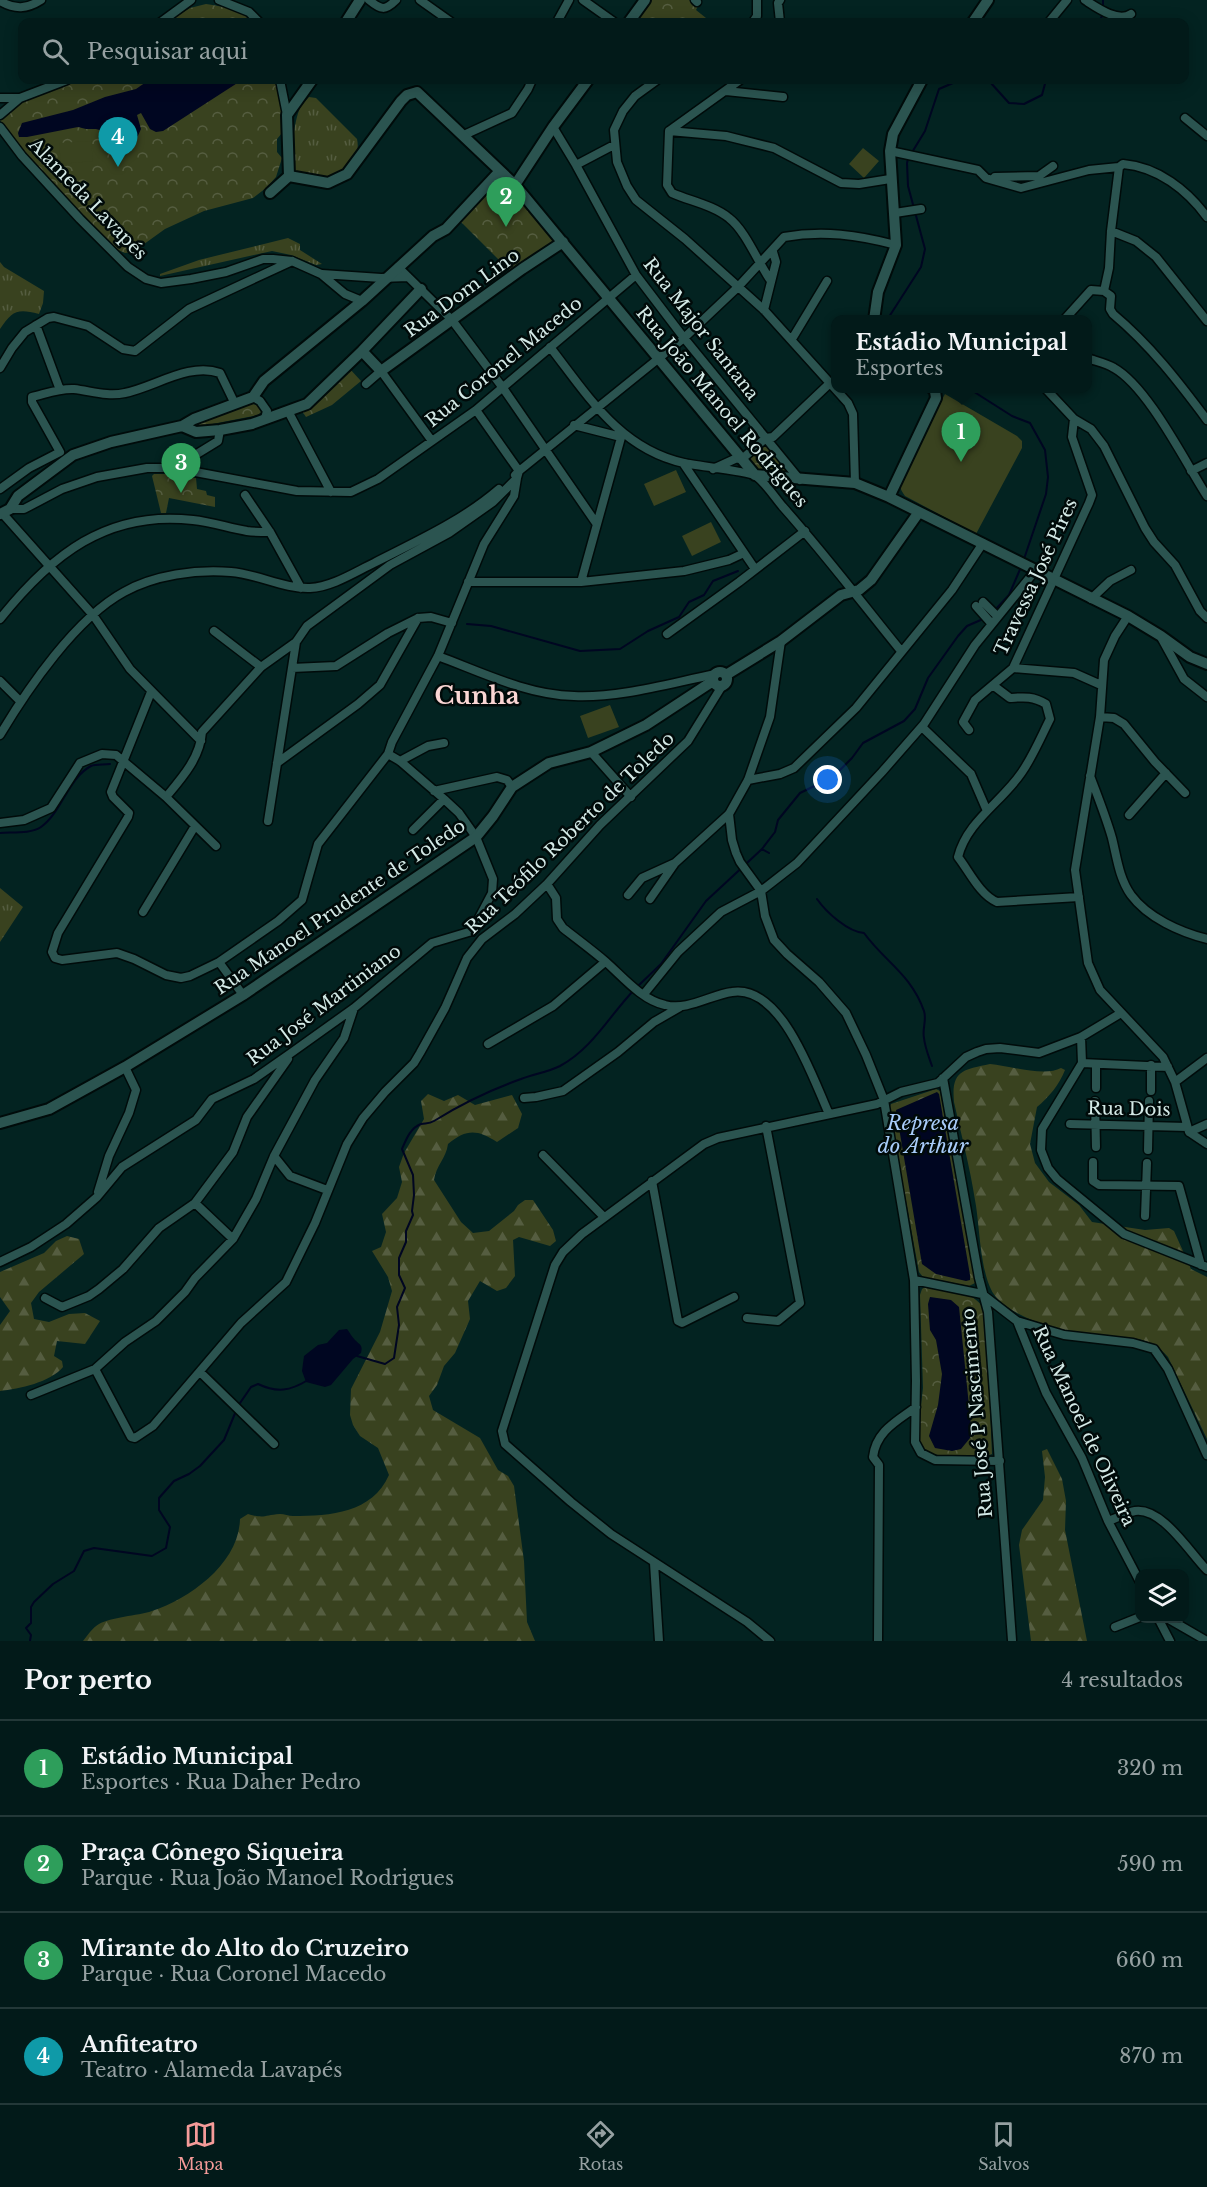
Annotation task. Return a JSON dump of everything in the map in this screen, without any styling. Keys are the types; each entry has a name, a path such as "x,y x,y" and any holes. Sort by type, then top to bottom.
{"street":[{"path":"0,1 17,8 26,8 41,0"},
{"path":"167,18 192,0"},
{"path":"219,0 249,12 255,18"},
{"path":"349,18 360,0"},
{"path":"369,0 376,6 385,8 390,7 396,0"},
{"path":"420,0 445,18"},
{"path":"559,18 569,0"},
{"path":"583,0 609,18"},
{"path":"632,18 645,0"},
{"path":"756,18 757,0"},
{"path":"976,18 988,0"},
{"path":"1052,18 1067,0"},
{"path":"779,1 780,18"},
{"path":"1088,2 1110,14 1123,17 1131,14"},
{"path":"0,115 20,98 57,84"},
{"path":"270,194 289,176 287,115 280,84"},
{"path":"287,115 309,84"},
{"path":"464,135 512,113 530,84"},
{"path":"515,185 553,127 585,84"},
{"path":"652,84 635,96 623,111 614,130 617,162 627,186 636,200 685,239 764,310 830,383 773,437 766,438 742,459 737,458 713,469"},
{"path":"734,84 689,114 669,131 667,185 672,192 721,212 729,218 740,230 771,281"},
{"path":"875,315 878,292 896,245 898,212 890,179 894,152 893,134 920,84"},
{"path":"726,90 783,97"},
{"name":"Rua João Manoel Rodrigues","path":"289,176 328,183 347,174 401,101 407,95 417,92 515,185 755,476 805,531 901,651"},
{"path":"0,98 20,98"},
{"path":"1185,118 1207,136"},
{"name":"Alameda Lavapés","path":"0,127 22,156 80,219 128,267 146,279 161,283 226,272 263,259 291,261 321,274 345,294 362,301"},
{"name":"Rua Major Santana","path":"553,127 636,275 684,338 800,480"},
{"path":"669,131 734,138 774,148 841,183 859,184 890,179"},
{"path":"576,165 614,145"},
{"path":"894,152 978,170 986,178 1021,188 1089,170 1135,164 1152,170 1191,198 1207,217"},
{"path":"986,178 1038,176 1053,166"},
{"path":"1104,291 1109,268 1119,167"},
{"path":"201,741 130,669 93,615 49,567 4,512 18,496 73,455 122,439 182,426 194,419 253,397 264,381 362,301 433,236 446,229 500,171"},
{"path":"898,212 919,210"},
{"path":"1111,231 1147,248 1207,321"},
{"path":"0,735 20,701 59,651 93,615 124,592 143,584 200,572 232,572 301,588 313,588 331,582 445,527 489,498 574,425 684,338 760,266 784,237 834,232 896,245"},
{"name":"Rua Dom Lino","path":"381,371 522,268 563,242"},
{"path":"764,310 776,262 773,252"},
{"path":"0,368 25,332 54,317 88,326 123,349 135,351 189,309 291,261"},
{"path":"398,267 452,320 596,523"},
{"path":"321,274 408,277"},
{"name":"Rua Coronel Macedo","path":"4,512 24,509 62,489 97,477 137,469 174,468 277,488 351,492 378,479 476,410 636,275"},
{"path":"792,339 826,281"},
{"path":"182,426 196,432 220,430 252,424 307,404 421,289"},
{"path":"1068,315 1091,290 1104,291 1111,296 1110,309 1113,314 1151,349 1207,420"},
{"path":"36,325 60,390"},
{"path":"550,347 597,408 622,436"},
{"path":"362,351 381,371 432,441"},
{"path":"1092,360 1114,368 1135,386 1162,422 1207,496"},
{"path":"60,452 32,402 32,398 60,390 73,389 103,394 124,394 173,377 211,370 220,373 235,404"},
{"path":"366,384 381,371"},
{"path":"839,393 848,403 853,414 855,483"},
{"path":"889,497 936,398 936,393"},
{"path":"1050,393 1074,419 1091,429 1104,446 1145,528 1174,565 1200,611 1207,618"},
{"path":"253,397 260,401 267,411 265,418"},
{"path":"151,692 111,792 129,813 128,817 58,933 53,947 54,957 62,960 117,953 166,975 181,978 219,962 278,921 302,900 318,844 388,754 392,742 438,656 484,544 514,496 518,475 476,410"},
{"path":"288,411 331,492"},
{"name":"Travessa José Pires","path":"969,730 963,722 975,700 1013,668 1092,495 1072,437 1074,419"},
{"path":"574,425 622,436 646,450 683,463 755,476 855,483 920,512 1128,616 1190,657 1207,664"},
{"path":"174,468 218,441 220,430"},
{"path":"581,582 622,436"},
{"path":"0,489 29,468 60,452 73,455"},
{"path":"683,463 755,569"},
{"path":"1191,471 1207,463"},
{"path":"166,797 187,771 201,741 202,732 261,667 296,642 307,626 390,565 449,533 493,502 518,475"},
{"path":"245,495 270,532 301,588"},
{"name":"Rua Teófilo Roberto de Toledo","path":"95,1369 131,1437 135,1438 153,1426 241,1323 286,1282 315,1223 347,1144 363,1118 417,1058 445,1008 467,958 482,939 515,914 547,884 600,825 688,741 719,679 781,641 841,595 859,590 871,580 920,512"},
{"path":"0,619 49,567 68,550 94,534 140,520 163,518 191,519 247,531 270,532"},
{"path":"668,634 805,531"},
{"path":"748,780 780,774 794,768 856,708 952,590 983,543"},
{"path":"468,582 581,582 684,571 729,560 744,553"},
{"path":"1091,599 1110,580 1131,570"},
{"path":"643,993 678,952 714,918 761,891 797,863 922,727 969,654 988,612 1035,571"},
{"path":"1128,616 1115,636 1104,660 1100,717 1075,870 1079,897 1089,963 1100,990 1163,1057 1175,1082 1188,1129 1207,1144"},
{"path":"292,668 336,666 388,633 418,618 431,617 452,623"},
{"path":"277,763 380,686 418,618"},
{"path":"214,631 261,667"},
{"path":"1161,636 1184,679 1207,697"},
{"path":"650,899 675,862 729,814 748,780 770,717 781,641"},
{"path":"268,821 296,642"},
{"path":"438,656 534,690 573,696 629,692 719,679"},
{"path":"1013,668 1074,673 1101,685"},
{"name":"Rua Manoel Prudente de Toledo","path":"0,1123 49,1109 125,1067 243,995 476,837 512,787 549,763 591,752 646,725 719,679"},
{"path":"0,681 20,701"},
{"path":"994,686 1010,698 1028,696 1046,704 1050,719 1021,774 962,843 958,857 990,900 1007,903 1079,897"},
{"path":"1100,717 1114,718 1124,724 1185,793"},
{"path":"922,727 971,774 987,811"},
{"path":"400,761 428,746 444,743"},
{"path":"591,752 631,796"},
{"path":"0,823 24,820 51,807 80,764 102,754 116,755 166,797 216,846"},
{"path":"388,754 400,761 459,813 476,837 493,879 492,893 472,931 482,939"},
{"path":"1129,815 1166,773"},
{"path":"1090,776 1103,809 1120,872 1131,895 1145,909 1163,921 1207,939"},
{"path":"434,791 497,777 507,780 512,787"},
{"path":"413,830 444,799"},
{"path":"729,814 732,840 740,862 761,891 765,916 774,940 819,982 846,1013 884,1100 914,1280 915,1442 921,1453 935,1460 1000,1461"},
{"path":"143,912 195,826"},
{"path":"628,895 647,874 675,862"},
{"path":"547,884 556,898 557,919 563,928 643,993 664,1005 680,1007"},
{"name":"Rua José Martiniano","path":"0,1262 31,1247 66,1224 97,1197 122,1167 196,1120 212,1099 254,1079 354,1008 432,943 472,931"},
{"path":"219,962 243,995"},
{"path":"488,1044 553,1006 605,962"},
{"path":"524,1098 537,1098 563,1091 618,1052 654,1022 680,1007 731,992 747,993 762,999 790,1031 829,1114"},
{"path":"31,1395 95,1369 125,1342 156,1322 233,1239 256,1199 274,1156 315,1080 344,1038 354,1008"},
{"path":"770,1641 737,1616 603,1527 508,1447 502,1431 555,1265 562,1252 604,1217 704,1144 729,1134 876,1104 901,1092 940,1081 966,1057 986,1049 1019,1049 1039,1053 1081,1037 1121,1013"},
{"path":"1081,1037 1082,1063 1042,1129 1041,1150 1048,1168 1124,1234 1204,1266"},
{"path":"45,1298 62,1307 89,1296 123,1269 159,1228 195,1203 233,1152 246,1117 291,1053"},
{"path":"1175,1082 1207,1058"},
{"path":"1082,1063 1168,1067"},
{"path":"1096,1064 1096,1088"},
{"path":"1151,1065 1151,1091"},
{"path":"97,1197 109,1156 129,1113 136,1090 125,1067"},
{"name":"Rua José P Nascimento","path":"940,1081 982,1294 988,1312 1012,1640"},
{"path":"1095,1101 1096,1147"},
{"path":"1148,1150 1149,1101"},
{"name":"Rua Dois","path":"1070,1124 1149,1125 1188,1129"},
{"path":"1188,1129 1207,1124"},
{"path":"747,1317 778,1321 800,1303 766,1126"},
{"path":"543,1155 604,1217"},
{"path":"274,1156 290,1176 327,1190"},
{"path":"1093,1162 1093,1181 1099,1185 1179,1186 1204,1266"},
{"path":"1145,1216 1147,1163"},
{"path":"652,1181 678,1321 682,1323 734,1298"},
{"path":"195,1203 233,1239"},
{"name":"Rua Manoel de Oliveira","path":"914,1280 982,1294 1017,1321 1046,1393 1082,1458 1108,1521 1135,1572"},
{"path":"1017,1321 1064,1335 1133,1343 1154,1349 1168,1369 1207,1455"},
{"path":"200,1372 274,1444"},
{"path":"878,1641 879,1465 873,1456 874,1446 884,1430 916,1407"},
{"path":"1108,1521 1135,1511 1151,1514 1171,1529 1207,1570"},
{"path":"654,1563 659,1641"},
{"path":"1115,1627 1135,1619"},
{"path":"1161,1623 1170,1641"},
{"path":"1176,1623 1207,1641"}],"green space":[{"path":"649,0 689,0 698,6 696,10 706,18 636,18"},
{"path":"206,4 238,11 250,18 174,18 190,8"},
{"path":"67,84 277,84 282,133 277,139 277,152 282,158 276,177 253,198 204,211 165,229 133,252 125,253 118,250 55,188 25,155 0,120 17,105"},
{"path":"309,97 316,98 357,139 354,159 347,167 328,177 306,176 294,168 292,151 296,121 300,108"},
{"path":"91,141 93,161 61,164 59,143"},
{"path":"863,148 879,161 864,178 849,164"},
{"path":"503,179 554,238 554,242 510,271 458,219 497,180"},
{"path":"288,238 300,244 300,250 322,264 316,265 291,255 272,251 160,276 160,274 199,260"},
{"path":"0,262 4,267 44,291 39,314 16,312 0,329"},
{"path":"349,368 361,381 332,405 306,417 302,411"},
{"path":"945,394 1022,441 1022,448 976,534 905,496 900,487 900,477"},
{"path":"251,403 258,406 261,412 258,415 198,427 196,424"},
{"path":"765,444 790,472 788,475 757,470 750,461 751,455"},
{"path":"676,470 686,492 654,506 644,484"},
{"path":"154,474 196,478 197,489 206,491 207,495 215,497 215,507 169,498 166,513 161,513 152,476"},
{"path":"711,522 721,542 692,556 682,536"},
{"path":"610,705 619,727 588,738 580,716"},
{"path":"0,888 23,907 0,942"},
{"path":"990,1064 1037,1071 1061,1068 1065,1070 1060,1081 1037,1107 1030,1144 1035,1163 1049,1182 1079,1205 1092,1222 1145,1230 1169,1228 1174,1231 1191,1269 1207,1277 1207,1439 1168,1357 1153,1344 1135,1338 1085,1333 1043,1324 1016,1313 996,1297 991,1289 981,1251 973,1188 954,1102 957,1077 966,1070"},
{"name":"Represa do Arthur","path":"936,1089 940,1091 975,1283 969,1286 923,1277 919,1272 889,1108 891,1104"},
{"path":"428,1094 444,1101 458,1095 475,1105 512,1095 522,1114 518,1128 497,1142 477,1133 466,1133 454,1139 448,1144 434,1180 461,1222 473,1233 489,1231 525,1200 533,1200 553,1230 556,1241 550,1246 519,1237 513,1240 515,1276 506,1288 497,1291 480,1281 468,1301 470,1319 455,1353 444,1366 437,1385 429,1396 433,1410 480,1438 498,1470 508,1476 514,1486 524,1561 527,1622 535,1641 83,1641 99,1624 152,1611 197,1588 222,1564 238,1535 240,1519 248,1514 307,1516 336,1513 361,1505 382,1488 389,1475 378,1448 360,1436 353,1425 350,1415 351,1389 380,1332 392,1291 388,1277 372,1251 381,1247 386,1232 382,1214 397,1198 402,1182 399,1167 404,1153 424,1119 421,1101"},
{"path":"67,1236 79,1239 84,1254 39,1292 31,1303 34,1319 49,1322 69,1314 85,1313 100,1321 85,1344 57,1341 54,1356 62,1361 63,1367 51,1377 16,1389 0,1391 0,1325 10,1311 0,1297 0,1272 44,1253 56,1241"},
{"path":"925,1287 972,1297 984,1310 992,1454 976,1458 945,1457 927,1451 921,1446 918,1432 923,1388 920,1295"},
{"path":"1047,1449 1062,1479 1066,1501 1065,1530 1087,1641 1031,1641 1019,1545 1022,1530 1043,1500 1045,1477 1042,1451"}],"water":[{"path":"143,84 236,84 163,131 156,132 150,129 141,113 137,115 141,129 136,140 96,129 78,127 19,137 18,133 22,123 73,110 105,97 136,89"},
{"name":"Represa do Arthur","path":"937,1092 970,1275 970,1280 966,1281 936,1274 922,1264 896,1110"},
{"path":"930,1297 951,1300 959,1307 971,1426 970,1438 961,1449 952,1451 935,1448 929,1436 938,1405 942,1374 936,1340 930,1330 928,1304"},
{"path":"347,1329 361,1345 361,1353 331,1385 325,1387 306,1382 302,1371 304,1356 318,1345 327,1343 339,1330"}],"waterway":[{"path":"1103,0 1103,9"},
{"path":"1101,18 1103,14"},
{"path":"911,154 925,131 939,89 951,84"},
{"path":"992,84 1009,103 1024,104 1042,95 1045,84"},
{"path":"890,315 921,267 925,249 908,186 908,159"},
{"path":"976,393 1012,416 1030,423 1045,450 1048,477 1046,494 1024,559"},
{"path":"995,610 1009,595 1021,567"},
{"path":"467,624 491,626 580,651 620,649 648,631 679,617 689,602 704,595 713,581 738,571"},
{"path":"638,986 661,964 706,901 762,849 775,832 778,820 800,793 833,777 863,743 904,721 915,709 928,678 958,636 967,626 983,619"},
{"path":"0,833 27,832 41,827 48,821 83,771 93,765 110,764"},
{"path":"762,849 769,853"},
{"path":"817,899 838,921 851,929 864,933 912,987 924,1011 925,1042 932,1066"},
{"path":"357,1356 385,1364 394,1358 399,1325 397,1307 405,1288 399,1275 399,1258 413,1215 413,1175 402,1149 411,1131 487,1093 560,1066 591,1041 634,990"},
{"path":"238,1406 251,1387 258,1384 271,1389 283,1390 308,1380"},
{"path":"30,1641 31,1635 26,1628 31,1623 31,1607 53,1584 74,1571 84,1551 94,1548 152,1556 166,1548 170,1527 159,1510 159,1498 174,1481 200,1466 224,1440 236,1411"}],"place":[{"name":"Anfiteatro","path":"118,167"},
{"name":"Praça Cônego Siqueira","path":"506,227"},
{"name":"Estádio Municipal","path":"961,462"},
{"name":"Mirante do Alto do Cruzeiro","path":"181,493"}],"district":[{"name":"Cunha","path":"477,695"}]}
